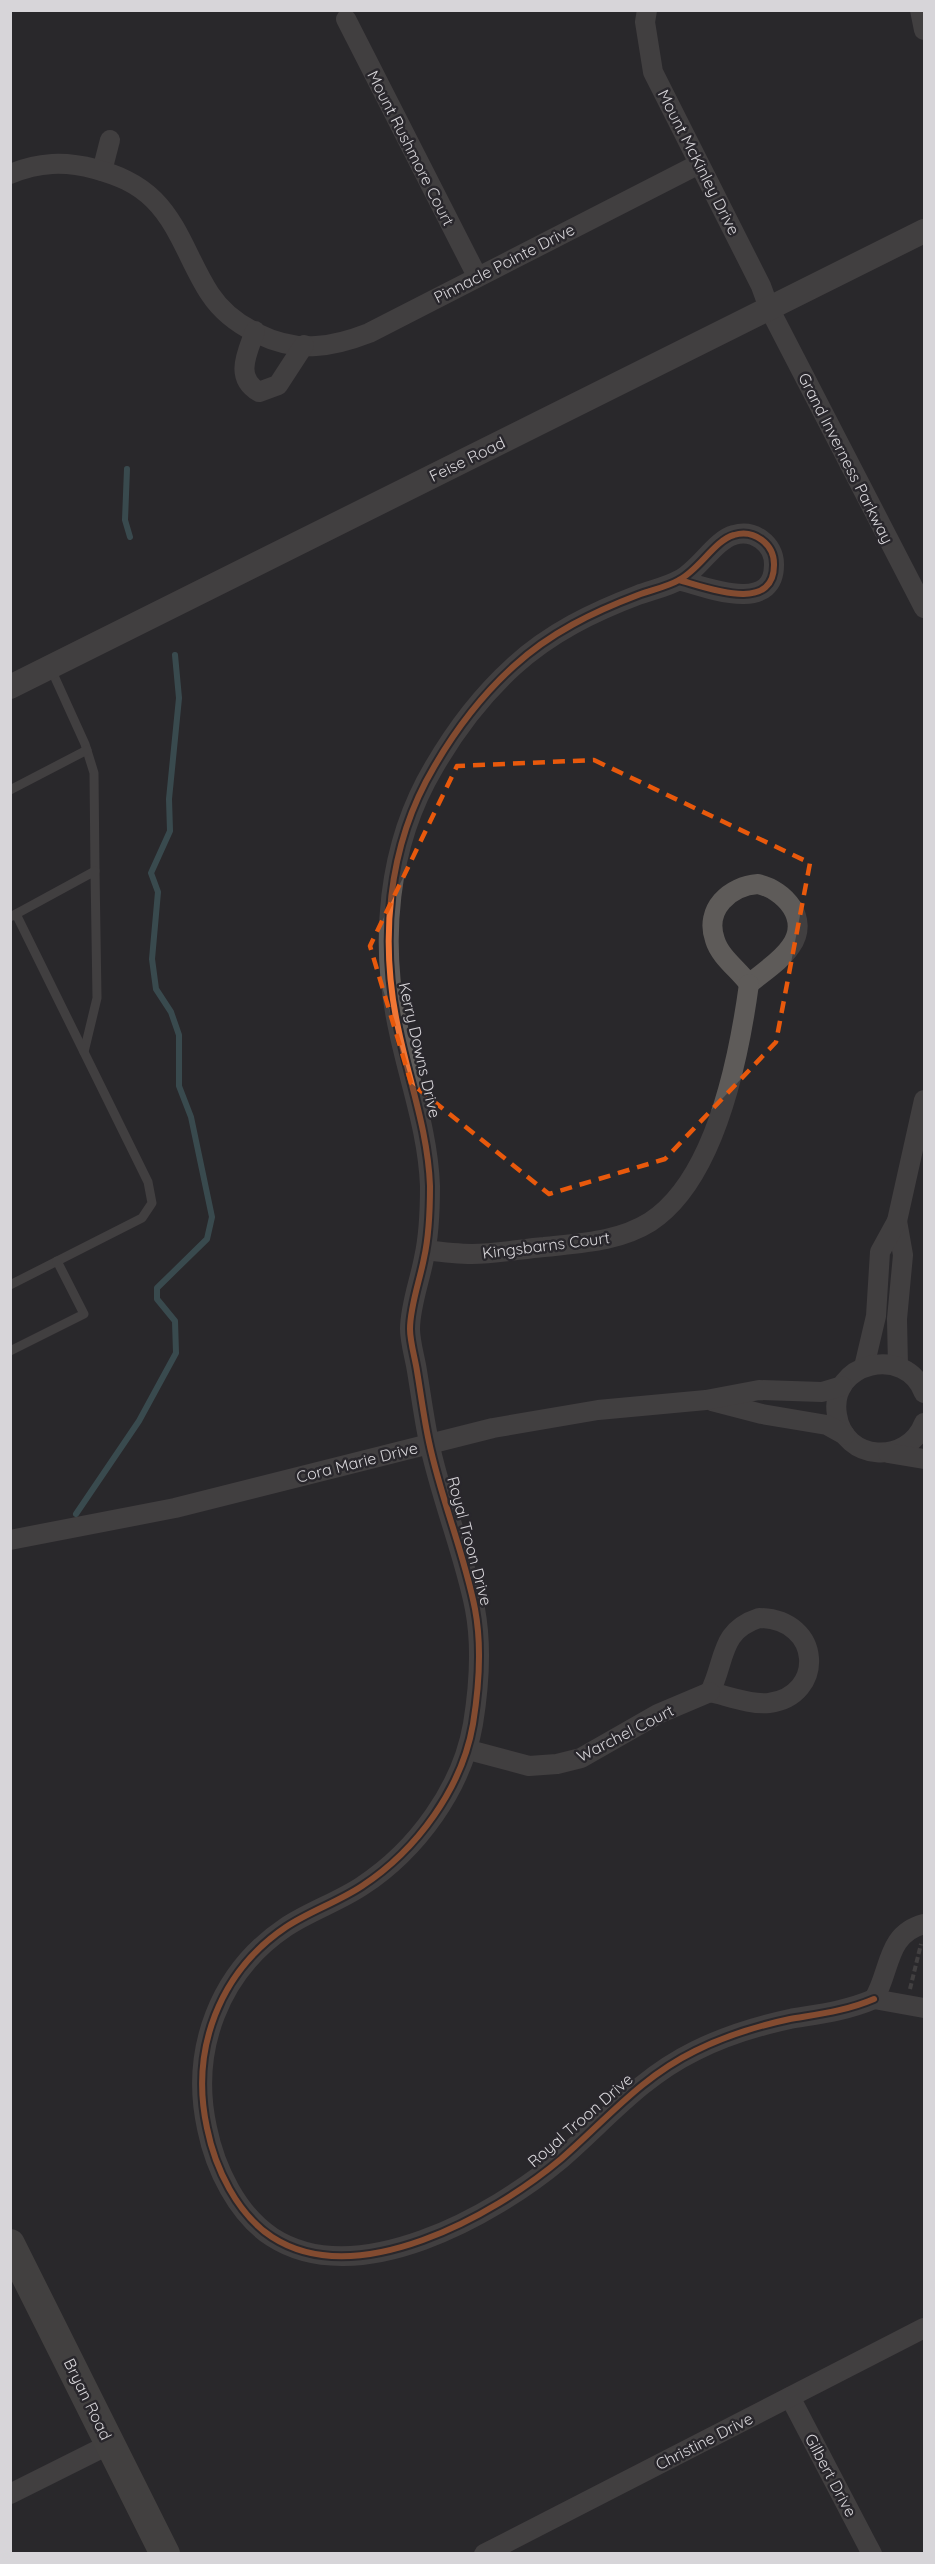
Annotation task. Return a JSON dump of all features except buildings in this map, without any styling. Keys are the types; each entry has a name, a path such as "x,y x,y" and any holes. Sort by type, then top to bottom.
{"main road":[{"name":"Bryan Road","path":"10,2244 165,2553"}],"street":[{"name":"Mount McKinley Drive","path":"647,10 645,22 653,72 761,286 769,308"},
{"path":"920,10 924,30"},
{"name":"Mount Rushmore Court","path":"346,19 477,276"},
{"path":"102,171 110,140"},
{"name":"Pinnacle Pointe Drive","path":"10,174 27,167 53,162 76,164 122,176 154,200 171,222 210,295 225,312 255,331 304,345 343,343 369,333 699,164"},
{"name":"Feise Road","path":"10,687 924,231"},
{"name":"Grand Inverness Parkway","path":"769,308 924,608"},
{"path":"255,331 243,370 245,380 259,392 278,385 304,345"},
{"name":"Kerry Downs Drive","path":"430,1444 410,1325 426,1250 430,1191 426,1144 390,985 390,893 405,828 430,773 466,715 516,663 574,622 679,580 703,563 722,542 733,535 757,536 766,543 773,556 772,577 764,587 748,595 738,595 679,580"},
{"path":"758,884 771,887 783,894 792,905 797,932 792,945 784,955 749,984 721,951 712,927 714,914 721,900 732,890 744,885 758,884"},
{"name":"Kingsbarns Court","path":"426,1250 472,1254 600,1241 648,1223 666,1210 682,1194 694,1176 719,1115 742,1035 749,984"},
{"path":"864,1367 876,1316 880,1252 897,1221 924,1100"},
{"path":"897,1221 903,1255 897,1319 902,1368 919,1382 924,1393"},
{"path":"845,1436 837,1415 837,1400 842,1386 851,1375 864,1367 881,1363 902,1368 924,1380"},
{"name":"Cora Marie Drive","path":"10,1540 175,1508 493,1428 598,1410 706,1400 759,1390 822,1392 842,1386"},
{"name":"Cora Marie Drive","path":"706,1400 762,1414 827,1425 864,1450 924,1459"},
{"path":"888,1453 913,1441 924,1423"},
{"name":"Royal Troon Drive","path":"430,1444 477,1614 479,1685 469,1750 431,1820 401,1854 363,1886 301,1918 266,1942 253,1956 220,2003 201,2060 204,2118 220,2170 235,2198 252,2220 269,2235 290,2246 343,2258 376,2254 411,2244 453,2226 514,2192 557,2162 635,2089 666,2067 700,2048 750,2028 834,2012 874,1999 915,2007"},
{"path":"759,1618 774,1618 793,1628 807,1645 809,1658 802,1684 792,1695 780,1701 767,1704 710,1692 719,1674 726,1644 745,1622 759,1618"},
{"name":"Warchel Court","path":"469,1750 529,1766 557,1764 581,1758 658,1714 710,1692"},
{"path":"874,1999 881,1988 896,1941 904,1932 924,1929"},
{"name":"Christine Drive","path":"484,2553 924,2328"},
{"name":"Gilbert Drive","path":"790,2397 872,2553"},
{"path":"10,2494 110,2444"}],"lane":[{"path":"50,667 87,750 94,773 97,998 84,1052"},
{"path":"10,790 87,750"},
{"path":"10,1285 142,1218 152,1203 148,1182 13,916 95,871"},
{"path":"10,1352 84,1314 57,1261"}],"path":[{"path":"915,2007 924,1929"}],"highlighted area":[{"path":"594,760 810,863 776,1042 665,1159 549,1194 411,1083 370,946 457,766"}],"waterway":[{"path":"127,469 125,520 130,537"},
{"path":"76,1514 139,1421 176,1353 175,1321 157,1299 157,1288 207,1239 212,1217 191,1117 179,1086 179,1035 171,1012 156,989 152,959 158,892 151,873 170,831 169,799 179,698 175,655"}],"cycle path":[{"path":"679,580 737,594 751,593 763,589 771,580 773,557 767,544 755,536 734,535 720,543 679,580 605,609 573,624 542,643 502,677 451,739 418,797 406,829 391,896 389,964 399,1032 426,1146 430,1186 427,1241 410,1320 410,1334 434,1463 475,1609 479,1666 473,1724 459,1771 448,1794 434,1816 401,1855 362,1886 286,1927 263,1945 243,1966 227,1990 215,2015 207,2042 203,2070 203,2099 207,2128 216,2159 229,2189 248,2216 272,2237 306,2252 343,2256 383,2252 423,2240 499,2203 561,2159 640,2087 695,2051 753,2028 843,2009 874,1999"}]}
